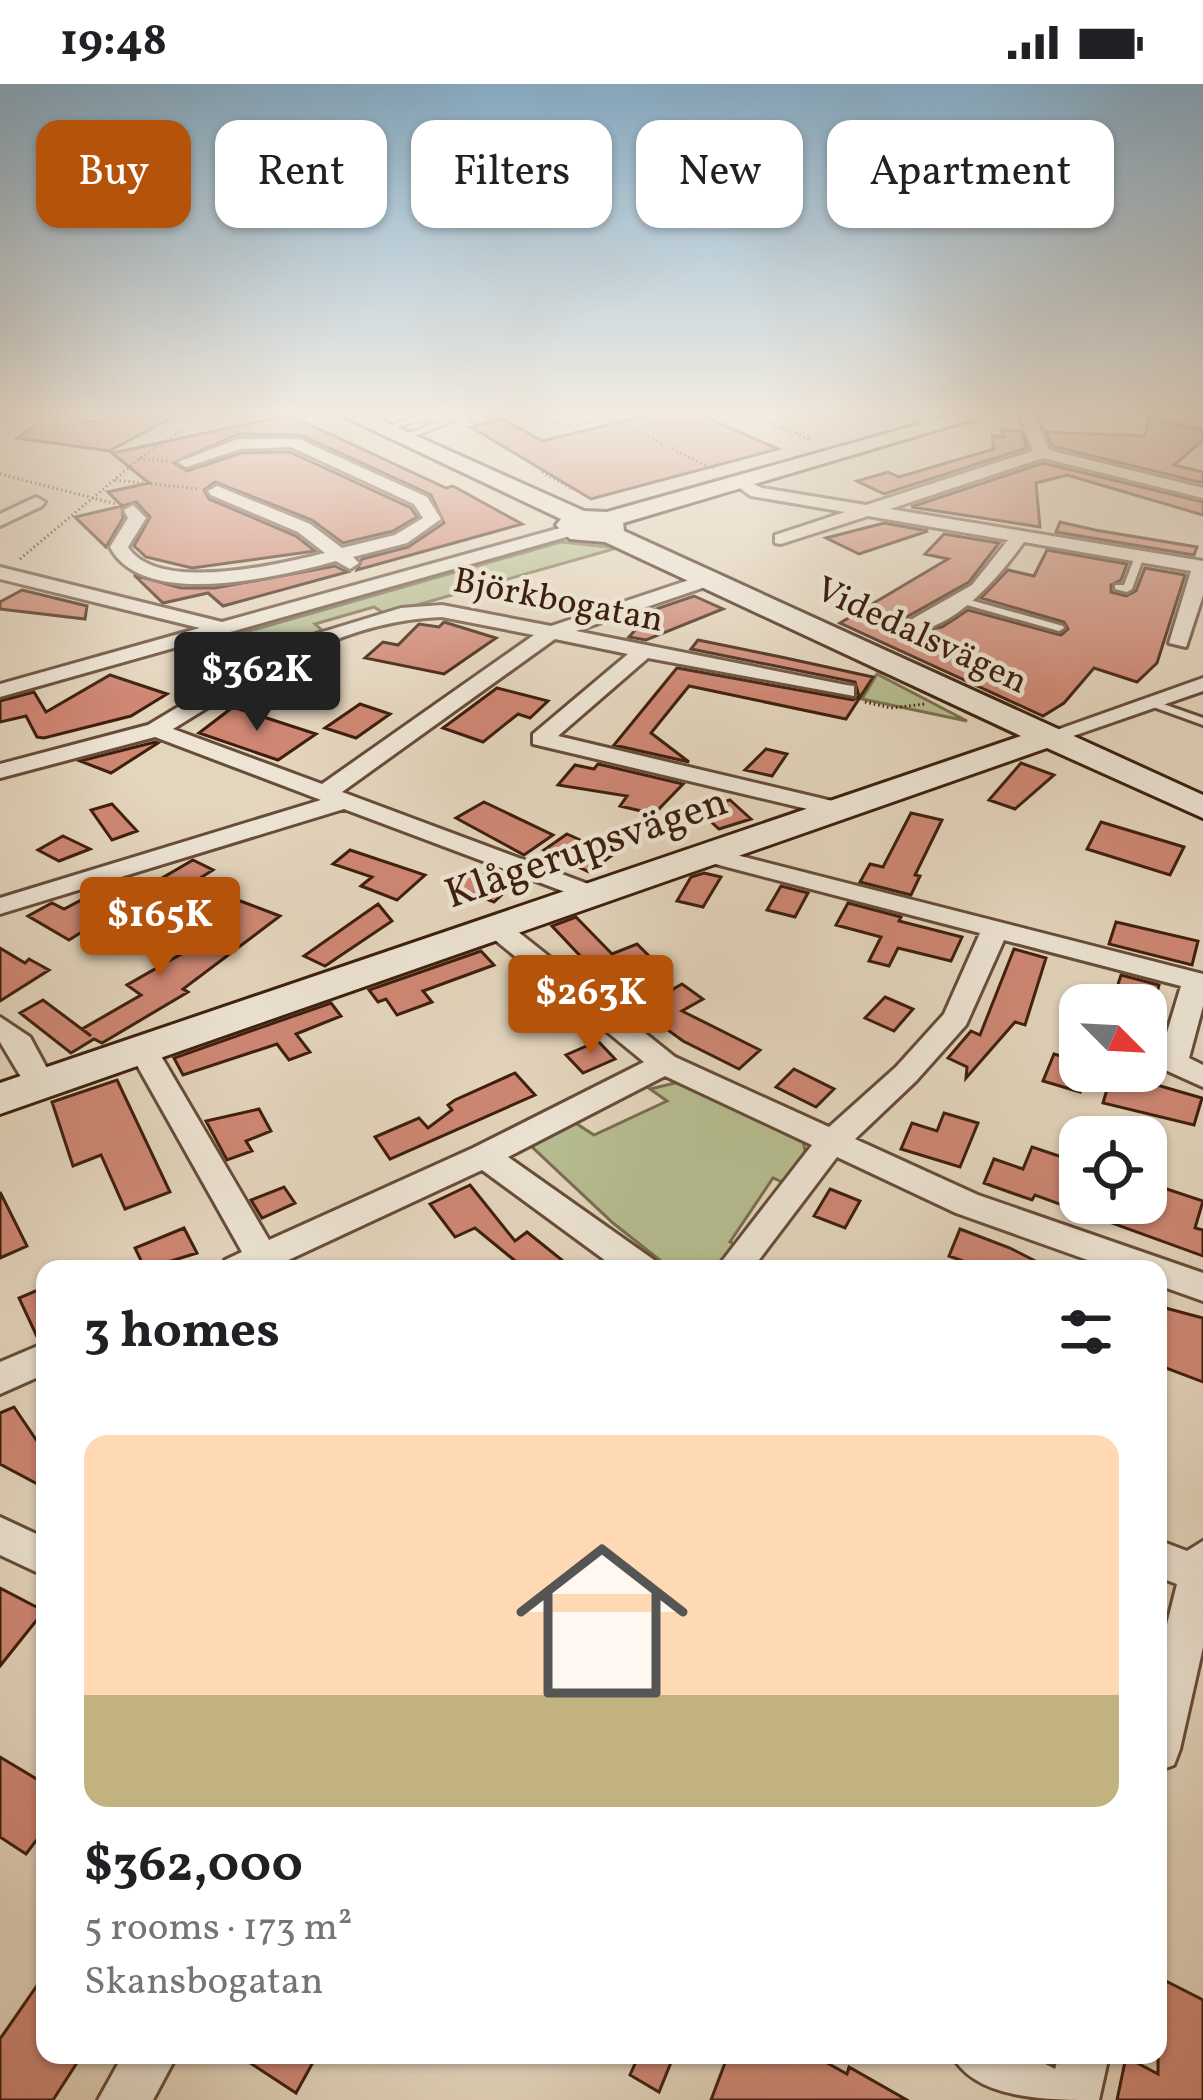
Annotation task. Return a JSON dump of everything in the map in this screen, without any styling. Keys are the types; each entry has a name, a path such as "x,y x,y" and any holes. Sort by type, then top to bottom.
{"street":[{"path":"259,507 280,515 379,585"},
{"path":"133,510 137,518 120,552 135,565 174,575 240,580 415,533 428,524 430,509 426,507"},
{"path":"541,507 575,524"},
{"path":"0,691 379,585 575,524 608,526 655,507"},
{"path":"851,507 1203,566 1179,643"},
{"path":"781,539 878,507"},
{"name":"Videdalsvägen","path":"608,526 707,580 1203,808"},
{"path":"914,626 963,602 1008,558 1020,536"},
{"path":"1,574 224,628"},
{"path":"0,905 334,797 551,633 707,580"},
{"name":"Björkbogatan","path":"0,771 156,730 290,648 408,612 442,611 846,691"},
{"path":"644,652 541,739 837,809"},
{"name":"Klågerupsvägen","path":"0,1099 1203,684"},
{"path":"156,730 598,896"},
{"path":"713,856 1199,982 1173,1062 1203,1077"},
{"path":"498,929 665,1064 968,1204 1127,1260"},
{"path":"740,1260 831,1143 906,1074 956,1018 994,932"},
{"path":"0,1026 20,1044 41,1085"},
{"path":"144,1051 248,1260"},
{"path":"257,1260 484,1156 665,1064"},
{"path":"484,1156 629,1260"},
{"path":"1167,1274 1203,1287"},
{"path":"0,1378 36,1362"},
{"path":"0,1534 36,1553"},
{"path":"1167,1560 1201,1567 1167,1701"},
{"path":"124,2100 146,2064"},
{"path":"994,2064 1060,2100"},
{"path":"1073,2100 1082,2064"}],"lane":[{"path":"1118,587 1127,589 1139,556"},
{"path":"963,602 1059,628"},
{"path":"1149,702 1203,722"}],"path":[{"path":"1,574 81,507"},
{"path":"122,507 133,510"},
{"path":"846,691 854,700 891,708 936,700"}],"green space":[{"path":"561,542 617,548 385,614 374,607 315,624 324,632 284,646 235,635"},
{"path":"877,674 967,721 862,699"},
{"path":"683,1081 803,1140 806,1156 789,1185 773,1178 730,1242 743,1248 733,1260 660,1260 530,1145 574,1122 594,1135 667,1101 650,1089"}],"building":[{"path":"122,507 123,518 106,547 75,517"},
{"path":"141,507 228,507 296,536 315,551 192,568 146,557 134,546 150,517"},
{"path":"279,507 409,507 417,517 393,531 343,543 312,520"},
{"path":"437,507 491,507 522,524 357,570 362,559 408,547 444,523"},
{"path":"912,507 1038,507 1040,527"},
{"path":"1176,507 1203,507 1203,515"},
{"path":"1060,522 1197,547 1194,555 1056,532"},
{"path":"884,523 928,531 859,554 826,538"},
{"path":"944,534 999,543 969,582 905,618 904,633 942,627 968,610 1061,635 1068,629 1064,622 981,598 1008,570 1034,576 1047,550 1127,564 1121,580 1111,585 1111,592 1126,596 1136,591 1145,568 1185,575 1157,663 1137,682 1094,668 1064,703 1043,716 840,623 948,559 925,554"},
{"path":"335,566 347,572 223,606 208,593 163,603 134,575 181,588 215,588"},
{"path":"22,590 87,606 85,619 0,609 0,602"},
{"path":"694,596 723,609 646,640 629,637 653,610"},
{"path":"444,622 496,638 444,674 365,658 383,642 398,645 419,624 439,627"},
{"path":"698,640 873,677 846,719 689,686 651,733 689,762 614,745 677,668 853,700 859,696 855,682 691,649"},
{"path":"237,650 255,655 203,687 186,681"},
{"path":"289,666 312,673 261,706 233,697"},
{"path":"110,675 167,694 131,716 44,738 37,737 26,716 0,722 0,701 34,692 46,712"},
{"path":"497,688 548,701 530,718 518,714 483,742 443,728"},
{"path":"360,704 390,714 356,738 325,728"},
{"path":"233,707 316,734 278,760 199,733"},
{"path":"155,742 111,773 80,761"},
{"path":"766,749 787,754 772,776 745,770"},
{"path":"1021,763 1054,775 1015,809 989,800"},
{"path":"598,764 683,784 654,814 620,806 627,796 558,785 575,765 594,769"},
{"path":"730,800 751,819 719,829 698,810"},
{"path":"484,802 553,835 524,855 456,818"},
{"path":"112,804 137,831 112,840 91,810"},
{"path":"911,813 942,820 915,875 920,876 911,895 860,882 870,864 883,867"},
{"path":"1101,822 1184,847 1170,875 1087,849"},
{"path":"567,834 587,843 598,836 622,848 589,872 544,850"},
{"path":"63,836 90,849 59,861 38,850"},
{"path":"350,850 425,875 397,900 361,886 372,877 333,864"},
{"path":"193,860 213,870 170,897 150,885"},
{"path":"472,871 511,886 494,902 454,887"},
{"path":"704,873 721,877 703,907 677,901 691,877"},
{"path":"110,885 149,908 127,921 112,913 69,940 28,916 52,903 64,909"},
{"path":"781,886 808,893 795,917 767,910"},
{"path":"235,899 280,916 183,989 188,992 102,1043 94,1039 71,1053 20,1013 43,1000 91,1036 82,1029 141,995 127,985 181,954 175,951 218,923 209,919"},
{"path":"848,903 962,937 951,961 898,948 889,966 869,961 881,937 836,925"},
{"path":"378,904 392,921 325,966 304,956"},
{"path":"576,917 612,954 637,944 653,960 603,980 552,926"},
{"path":"1116,922 1198,941 1192,965 1109,944"},
{"path":"0,948 25,963 29,959 49,970 0,1001"},
{"path":"1014,949 1046,958 1025,1025 1015,1022 966,1078 967,1067 948,1058 971,1031 980,1035"},
{"path":"481,951 494,965 423,991 432,1002 397,1015 386,999 378,1002 369,990"},
{"path":"1121,975 1155,984 1118,984"},
{"path":"682,984 703,999 682,1011 760,1050 739,1069 683,1041 639,1009"},
{"path":"885,997 913,1009 894,1031 865,1018"},
{"path":"331,1003 341,1016 296,1034 310,1052 289,1060 277,1044 183,1075 174,1058"},
{"path":"598,1041 615,1059 583,1073 566,1055"},
{"path":"1054,1054 1059,1056 1059,1086 1043,1081"},
{"path":"794,1069 834,1089 816,1107 776,1087"},
{"path":"515,1073 535,1095 390,1159 375,1137 419,1118 428,1128 452,1110 448,1105 455,1100"},
{"path":"117,1080 170,1192 125,1209 101,1155 73,1166 52,1102"},
{"path":"1167,1088 1202,1098 1194,1125 1103,1103 1106,1092 1167,1092"},
{"path":"259,1109 271,1131 246,1141 252,1151 227,1160 206,1121"},
{"path":"944,1113 978,1123 960,1167 901,1149 912,1123 937,1131"},
{"path":"1032,1147 1059,1156 1059,1204 1035,1195 1032,1200 984,1183 994,1159 1023,1169"},
{"path":"470,1185 515,1241 527,1232 562,1260 514,1260 475,1228 455,1237 430,1204"},
{"path":"284,1187 295,1203 262,1218 251,1200"},
{"path":"830,1189 860,1201 845,1228 814,1216"},
{"path":"1167,1189 1203,1201 1195,1228 1203,1230 1203,1256 1115,1224 1167,1224"},
{"path":"0,1192 27,1246 0,1258"},
{"path":"184,1228 197,1253 174,1260 141,1260 135,1248"},
{"path":"960,1229 1033,1260 960,1260 949,1256"},
{"path":"36,1291 36,1335 19,1298"},
{"path":"1167,1308 1203,1318 1203,1382 1167,1368"},
{"path":"14,1407 36,1440 36,1483 0,1464 0,1413"},
{"path":"0,1588 36,1607 36,1621 0,1666"},
{"path":"0,1757 36,1779 36,1841 26,1854 0,1837"},
{"path":"1167,1982 1203,2000 1203,2100 1117,2100 1125,2064 1139,2064 1158,2074 1158,2064 1167,2064"},
{"path":"36,1987 36,2064 76,2064 53,2100 0,2100 0,2039"},
{"path":"252,2064 312,2064 296,2093"},
{"path":"635,2064 670,2064 659,2092 630,2075"},
{"path":"725,2064 829,2064 847,2074 849,2067 907,2100 711,2100"}]}
